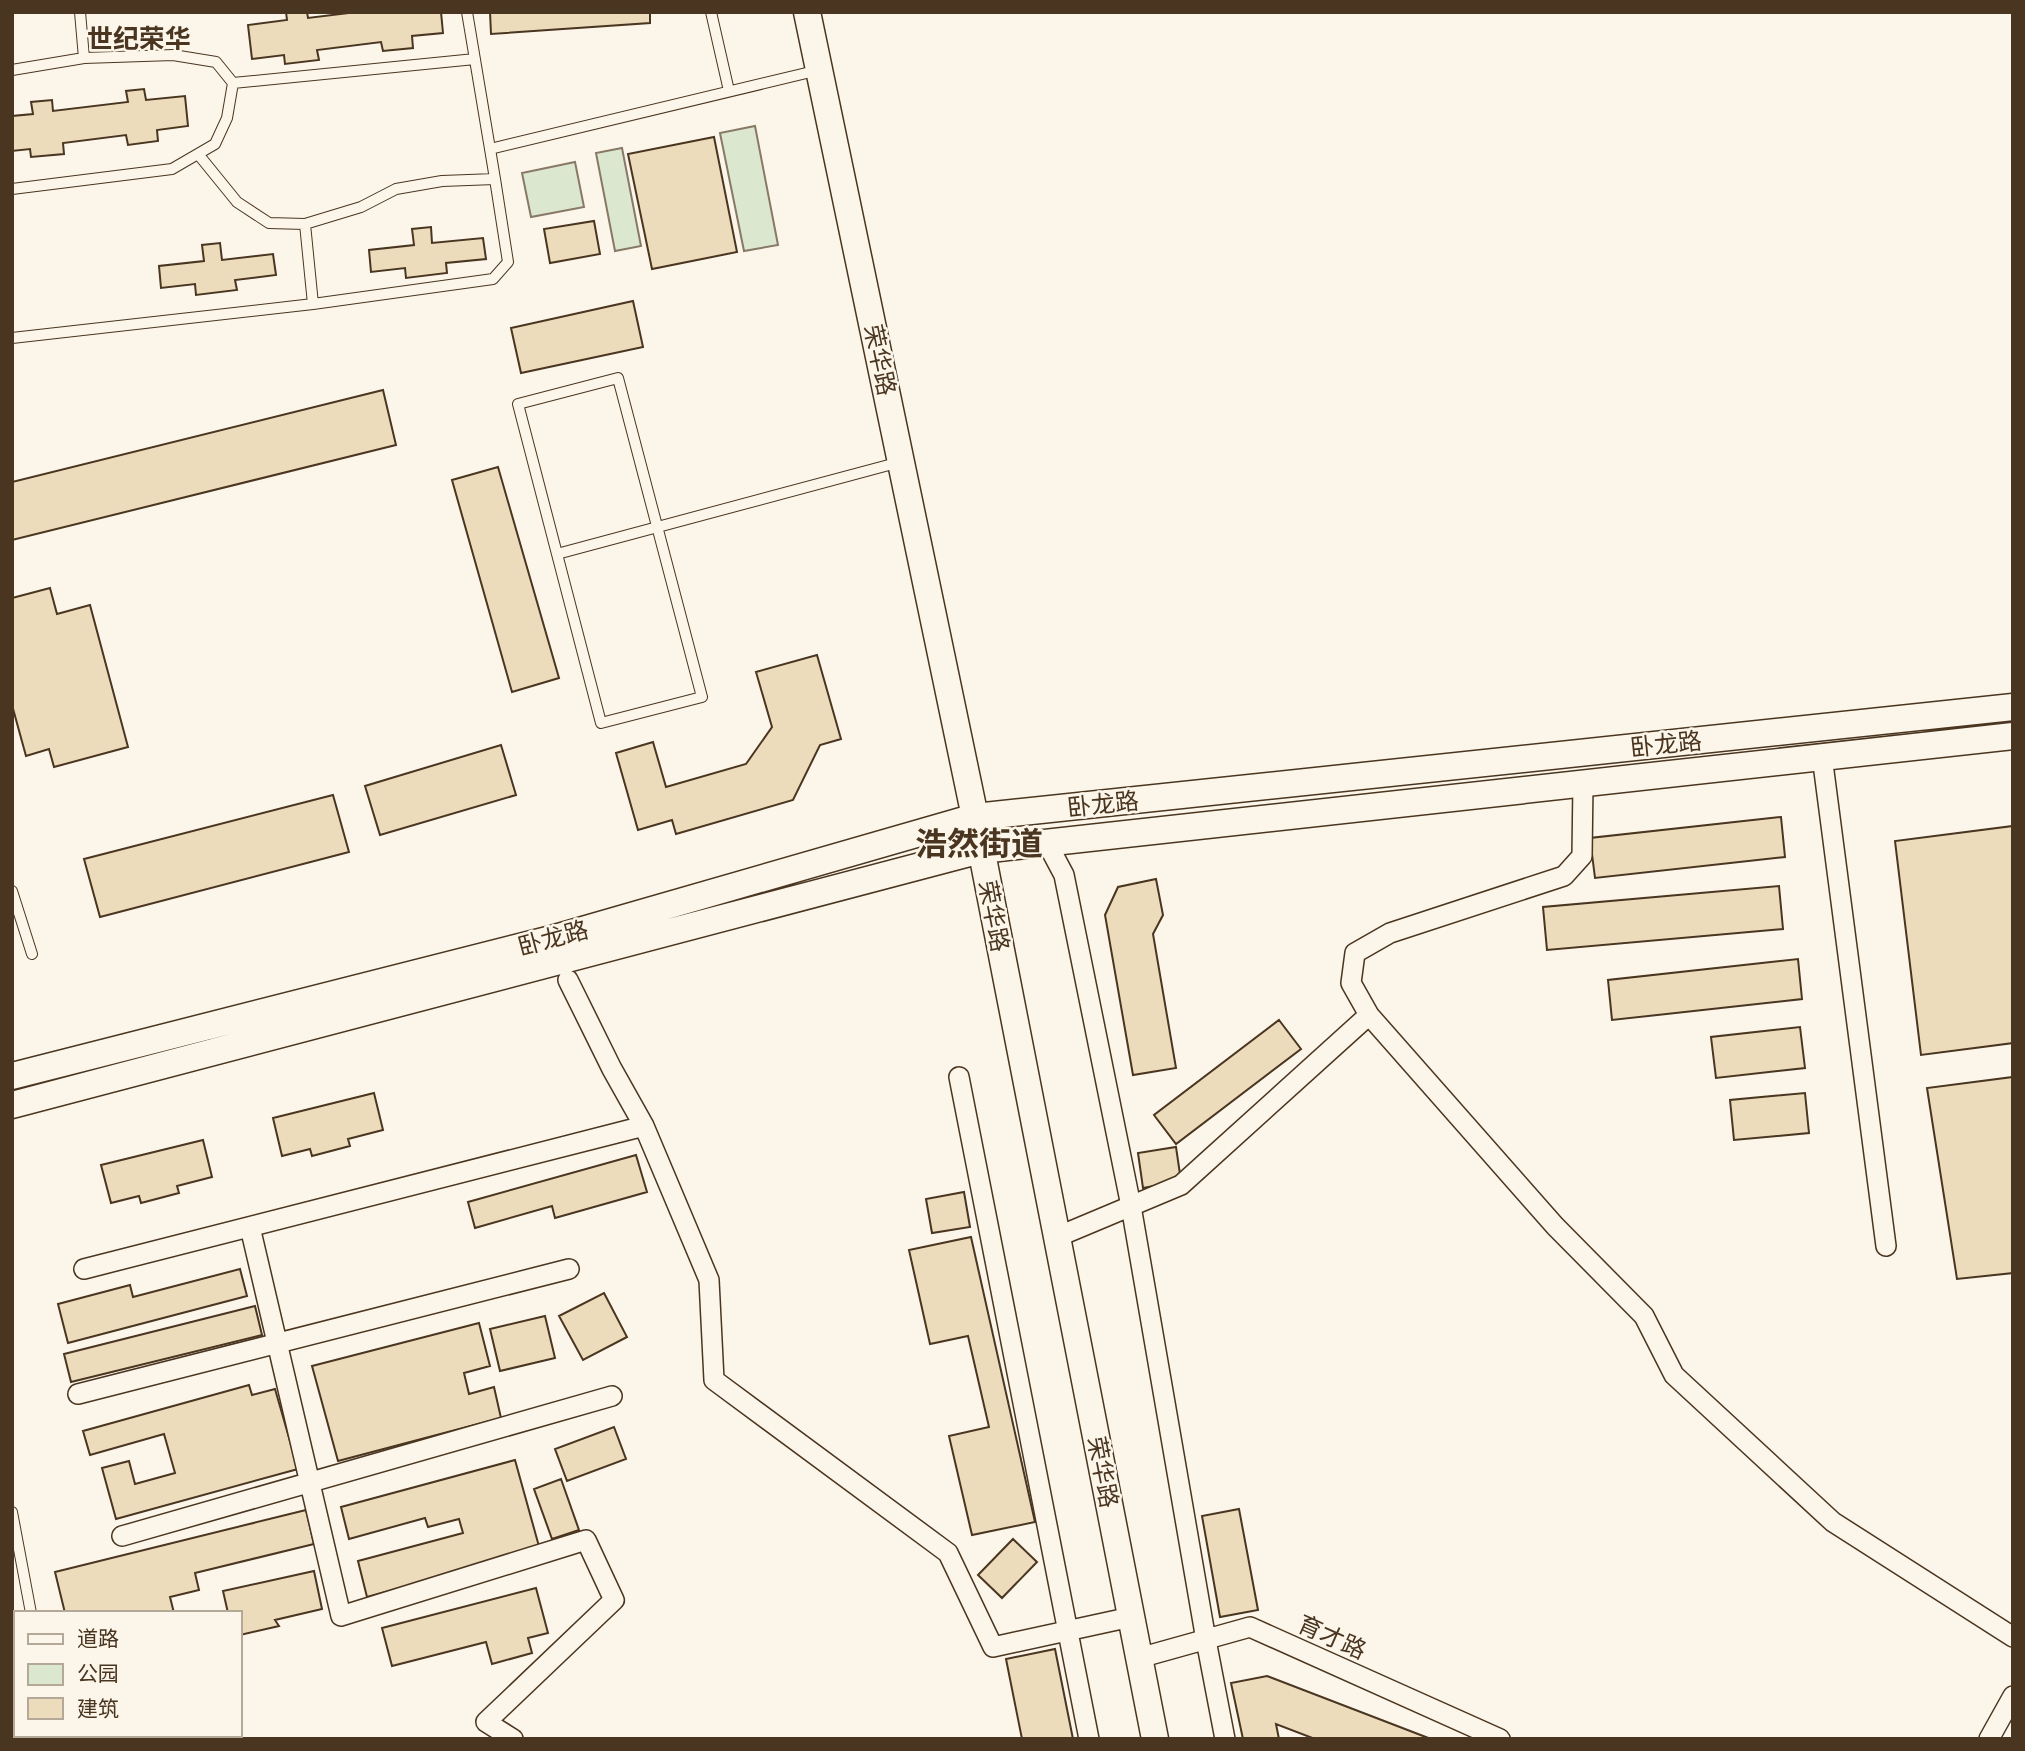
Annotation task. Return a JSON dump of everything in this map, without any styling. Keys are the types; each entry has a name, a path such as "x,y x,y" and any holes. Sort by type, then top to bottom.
{"main road":[{"name":"荣华路","path":"807,12 975,817 1155,1739"},
{"name":"卧龙路","path":"12,1076 555,938 975,817 2013,707"},
{"name":"卧龙路","path":"12,1105 981,850 2013,736"}],"street":[{"path":"1822,756 1886,1246"},
{"path":"1583,783 1582,856 1564,876 1390,933 1355,953 1351,983 1369,1015 1555,1226 1644,1316 1674,1374 1833,1522 2013,1637"},
{"path":"1047,843 1064,875 1131,1206 1225,1739"},
{"path":"568,980 643,1126 709,1280 714,1380 948,1553 993,1647 1131,1618"},
{"path":"1057,1237 1181,1185 1369,1015"},
{"path":"959,1077 1089,1739"},
{"path":"84,1269 643,1126"},
{"path":"250,1227 341,1616 586,1540 614,1600 486,1722 513,1739"},
{"path":"78,1394 569,1269"},
{"path":"122,1536 612,1396"},
{"name":"育才路","path":"1139,1658 1250,1627 1500,1739"},
{"path":"1989,1739 2013,1696"}],"lane":[{"path":"80,12 84,58"},
{"path":"12,338 313,304 494,279 508,262 467,12"},
{"path":"711,12 729,91"},
{"path":"12,70 84,58 173,55 216,62 233,83 227,118 215,144 172,169 12,189"},
{"path":"233,83 475,59"},
{"path":"490,149 819,70"},
{"path":"198,154 237,202 269,223 305,224 361,207 396,189 442,181 495,179"},
{"path":"305,224 313,304"},
{"path":"618,378 702,697 601,723 557,554 518,404 618,378"},
{"path":"557,554 901,462"},
{"path":"12,891 32,954"},
{"path":"12,1513 31,1611"},
{"path":"12,1576 24,1574"}],"green space":[{"path":"755,126 778,245 744,251 720,133"},
{"path":"622,148 641,246 615,251 596,153"},
{"path":"575,162 584,207 531,217 522,173"}],"building":[{"path":"286,12 307,12 308,18 357,12 441,12 443,33 412,36 413,48 383,51 381,42 317,50 319,60 285,64 284,55 252,59 248,25 287,20"},
{"path":"490,12 650,12 650,23 491,34"},
{"path":"144,89 146,100 185,96 188,126 157,130 158,141 128,145 126,135 63,143 64,154 31,157 30,149 12,151 12,116 33,114 31,102 52,100 53,111 128,102 126,91"},
{"path":"714,137 737,252 652,269 628,154"},
{"path":"594,221 600,254 550,263 544,229"},
{"path":"431,227 432,243 483,238 486,259 446,263 447,273 406,278 405,268 371,272 369,250 414,245 412,229"},
{"path":"220,243 222,260 273,254 276,275 235,280 237,290 196,295 195,284 161,288 159,266 204,261 202,245"},
{"path":"633,301 643,347 521,373 511,328"},
{"path":"383,390 396,445 12,540 12,482"},
{"path":"498,467 559,678 512,692 452,480"},
{"path":"50,588 57,614 90,605 128,747 54,767 49,749 26,756 12,705 12,598"},
{"path":"817,655 841,739 820,745 793,800 676,834 672,820 638,830 616,753 653,742 666,787 746,764 772,727 756,672"},
{"path":"501,745 516,795 380,835 365,786"},
{"path":"333,795 349,852 100,917 84,859"},
{"path":"1781,817 1785,857 1595,878 1590,838"},
{"path":"2013,826 2013,1043 1921,1055 1895,841"},
{"path":"1156,879 1163,915 1153,934 1176,1068 1133,1075 1105,915 1118,887"},
{"path":"1779,886 1783,929 1547,950 1543,907"},
{"path":"1798,959 1802,999 1612,1020 1608,980"},
{"path":"1279,1020 1301,1049 1176,1144 1154,1115"},
{"path":"1800,1027 1805,1068 1716,1078 1711,1037"},
{"path":"2013,1077 2013,1273 1957,1279 1927,1088"},
{"path":"374,1093 383,1130 348,1139 350,1146 312,1156 310,1149 282,1156 273,1118"},
{"path":"1805,1093 1809,1133 1734,1140 1730,1100"},
{"path":"203,1140 212,1177 177,1186 179,1193 141,1203 139,1196 111,1203 101,1165"},
{"path":"1176,1147 1181,1181 1143,1188 1138,1153"},
{"path":"636,1155 647,1192 555,1218 552,1206 475,1228 468,1202"},
{"path":"964,1192 970,1227 932,1233 926,1199"},
{"path":"971,1237 1035,1522 972,1535 949,1436 989,1427 968,1336 930,1344 909,1250"},
{"path":"240,1269 247,1296 68,1343 58,1304 130,1285 133,1297"},
{"path":"604,1293 627,1337 583,1360 559,1316"},
{"path":"255,1306 262,1335 71,1382 64,1354"},
{"path":"545,1316 555,1358 500,1371 490,1329"},
{"path":"479,1323 490,1366 464,1373 469,1394 494,1387 501,1418 338,1461 312,1366"},
{"path":"249,1385 252,1395 275,1389 298,1469 116,1519 102,1468 129,1461 135,1484 175,1473 164,1434 90,1455 83,1431"},
{"path":"614,1427 626,1459 567,1481 555,1449"},
{"path":"515,1460 540,1550 367,1597 358,1561 463,1533 459,1519 428,1527 425,1518 349,1539 341,1507"},
{"path":"561,1479 579,1530 552,1539 534,1489"},
{"path":"1239,1509 1258,1610 1220,1617 1202,1516"},
{"path":"306,1510 314,1544 195,1573 199,1590 170,1597 174,1611 65,1611 55,1572"},
{"path":"1013,1539 1037,1562 1002,1598 978,1575"},
{"path":"314,1571 322,1609 275,1620 279,1626 242,1635 242,1611 228,1611 223,1591"},
{"path":"536,1588 548,1633 528,1638 532,1653 492,1664 486,1642 392,1666 382,1628"},
{"path":"12,1624 14,1737 22,1737 12,1739"},
{"path":"1055,1649 1073,1739 1022,1739 1006,1659"},
{"path":"1267,1676 1431,1739 1315,1739 1276,1724 1279,1739 1243,1739 1231,1683"}],"district":[{"name":"世纪荣华","path":"139,39"},
{"name":"浩然街道","path":"979,844"}]}
